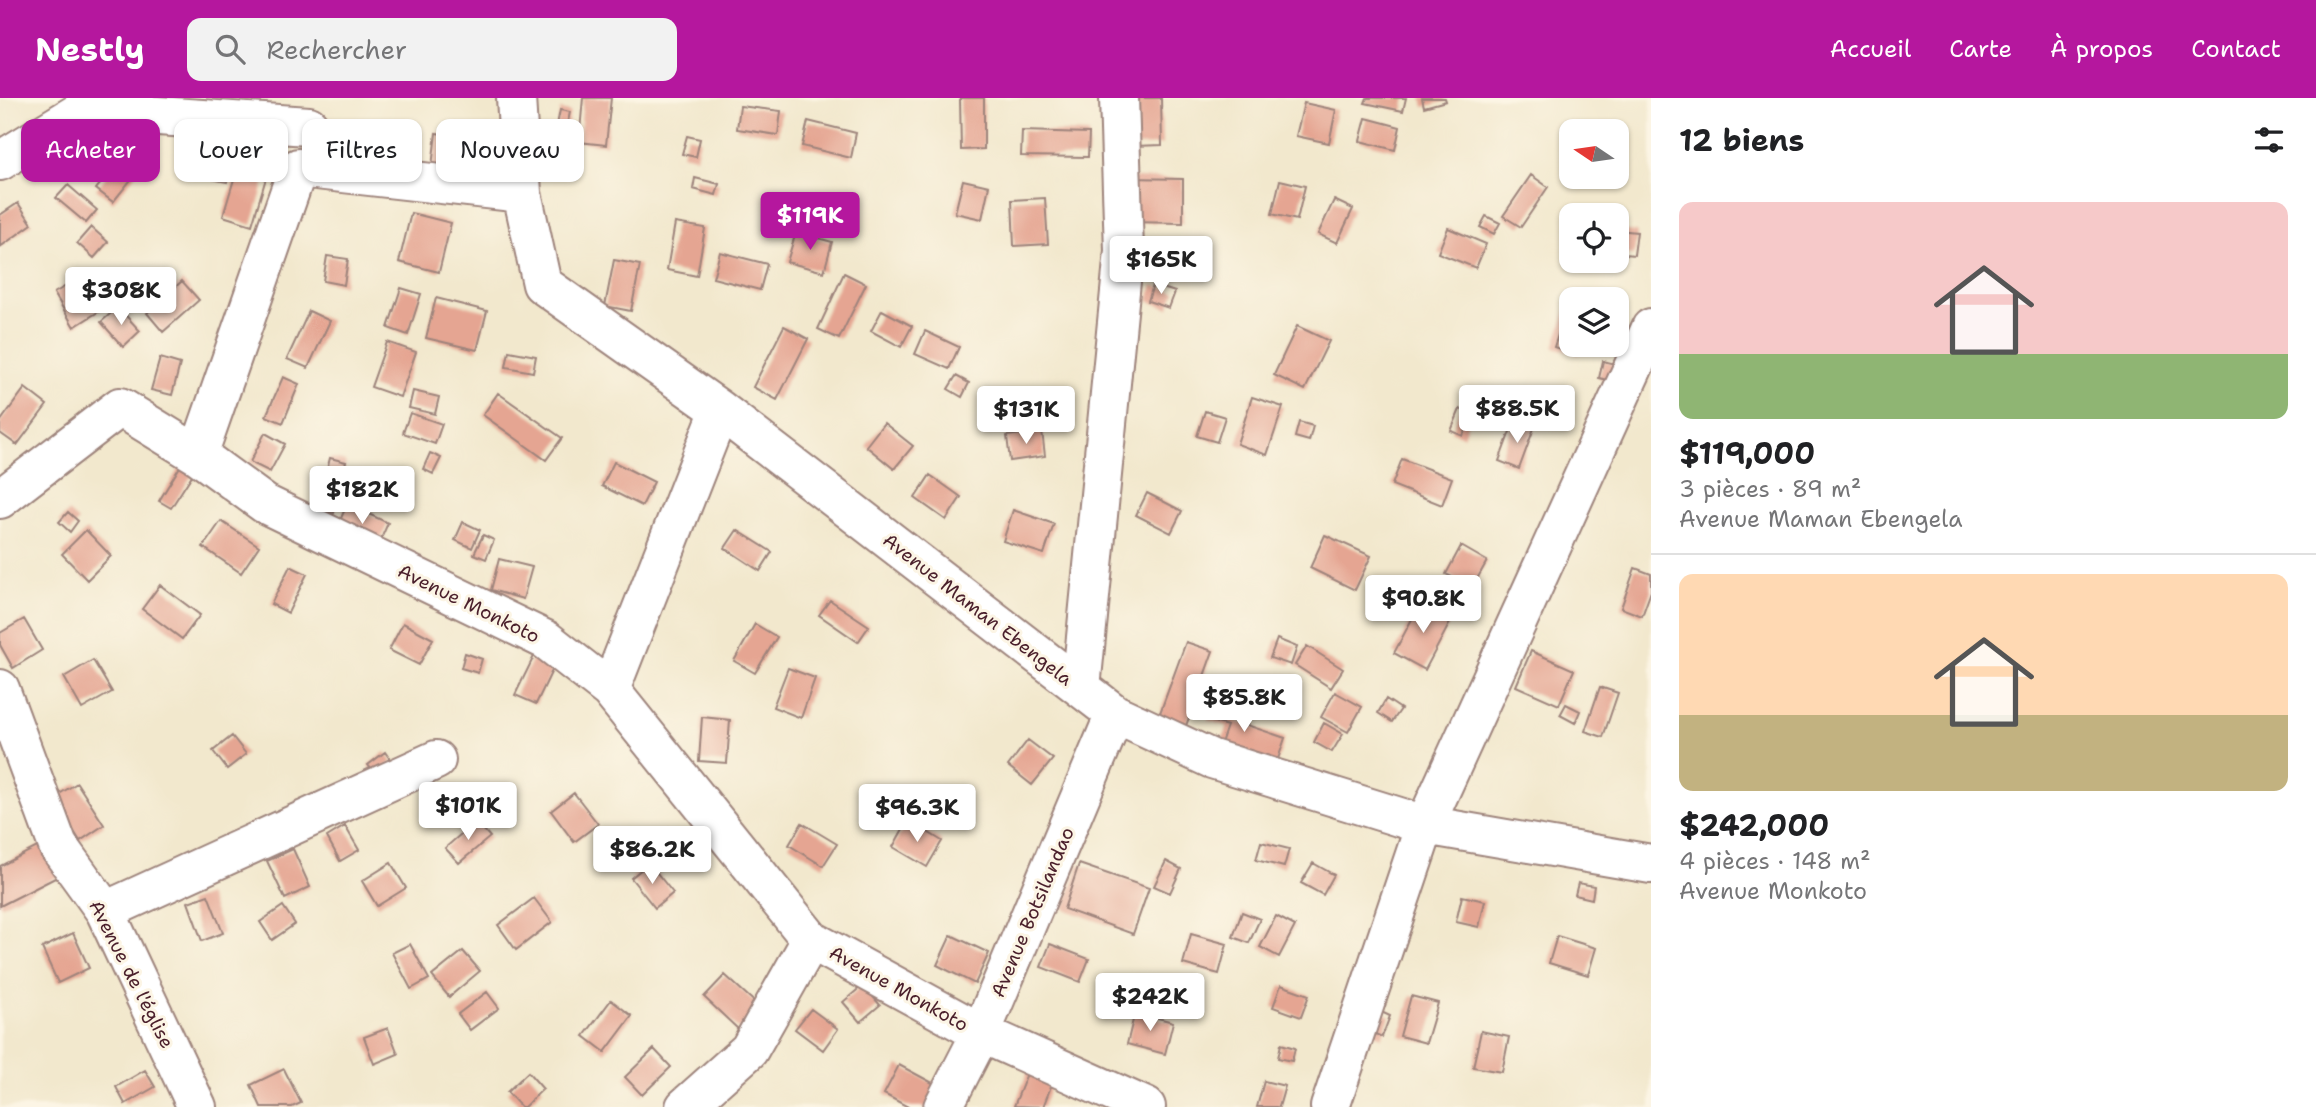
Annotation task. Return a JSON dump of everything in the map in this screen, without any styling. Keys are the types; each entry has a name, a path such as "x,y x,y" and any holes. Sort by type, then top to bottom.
{"street":[{"name":"Avenue Maman Ebengela","path":"516,98 522,193 542,284 720,410 1115,714 1212,759 1425,825 1651,864"},
{"path":"1081,688 1124,251 1119,98"},
{"path":"0,162 81,111 310,112 298,168 198,455"},
{"path":"298,168 522,193"},
{"path":"1330,1107 1425,825 1651,328"},
{"name":"Avenue Monkoto","path":"0,499 120,407 198,455 265,504 546,640 610,690 811,940 981,1033 1146,1107"},
{"path":"610,690 720,410"},
{"name":"Avenue de l'église","path":"0,689 58,846 105,911 197,1107"},
{"name":"Avenue Botsilandao","path":"943,1107 981,1033 1115,714"},
{"path":"105,911 436,760"},
{"path":"685,1107 749,1050 811,940"}],"building":[{"path":"583,98 611,98 606,145 584,143 584,119 581,119"},
{"path":"960,98 984,98 984,149 961,150"},
{"path":"1134,98 1161,98 1162,145 1135,146"},
{"path":"1367,98 1406,98 1403,111 1365,103"},
{"path":"1422,98 1445,98 1446,101 1424,107"},
{"path":"1304,103 1336,110 1329,143 1296,136"},
{"path":"740,106 781,111 778,135 737,129"},
{"path":"560,110 570,112 569,119 558,119"},
{"path":"1366,118 1400,127 1395,150 1360,141"},
{"path":"808,121 856,133 851,158 802,146"},
{"path":"1022,131 1089,133 1088,157 1021,156"},
{"path":"436,133 436,176 431,175"},
{"path":"687,136 700,139 696,157 682,154"},
{"path":"1531,175 1548,187 1521,227 1503,216"},
{"path":"695,178 719,184 716,195 693,189"},
{"path":"1129,178 1183,179 1183,223 1129,222"},
{"path":"963,180 989,186 982,219 955,213"},
{"path":"1280,180 1305,186 1297,220 1272,214"},
{"path":"102,182 129,182 113,202 96,189"},
{"path":"233,182 265,182 252,225 223,216"},
{"path":"68,185 97,210 86,223 56,198"},
{"path":"1045,198 1048,244 1014,246 1012,200"},
{"path":"1334,200 1353,209 1337,243 1318,234"},
{"path":"18,203 32,224 0,247 0,215"},
{"path":"411,213 451,223 439,272 399,262"},
{"path":"1486,216 1500,223 1494,234 1480,227"},
{"path":"675,223 705,228 697,276 667,270"},
{"path":"91,227 108,242 94,258 77,243"},
{"path":"1448,228 1486,244 1476,268 1438,253"},
{"path":"1629,231 1637,232 1634,255 1629,254"},
{"path":"796,232 832,242 824,272 787,262"},
{"path":"720,252 767,264 760,290 713,278"},
{"path":"327,256 348,259 344,285 323,281"},
{"path":"614,260 640,265 631,311 605,306"},
{"path":"844,273 866,284 839,339 818,329"},
{"path":"78,279 98,312 74,327 54,293"},
{"path":"182,281 199,300 163,332 147,313"},
{"path":"1153,285 1175,292 1169,308 1148,301"},
{"path":"401,288 421,294 408,335 388,328"},
{"path":"436,298 487,311 477,350 426,338"},
{"path":"118,307 140,331 123,347 101,322"},
{"path":"882,310 912,326 901,347 871,331"},
{"path":"309,311 330,321 308,368 287,359"},
{"path":"784,326 808,339 777,400 753,387"},
{"path":"1297,326 1329,341 1305,390 1274,375"},
{"path":"925,331 959,347 949,369 915,354"},
{"path":"1559,332 1559,349 1554,347"},
{"path":"387,342 416,352 400,397 371,387"},
{"path":"509,351 536,356 533,372 506,367"},
{"path":"160,358 180,364 172,395 151,390"},
{"path":"1603,361 1619,365 1616,382 1599,378"},
{"path":"956,376 969,383 962,397 948,389"},
{"path":"283,377 299,384 283,423 266,416"},
{"path":"25,388 47,405 17,445 0,433 0,422"},
{"path":"413,391 439,397 435,414 409,408"},
{"path":"498,393 562,438 546,460 483,415"},
{"path":"1252,397 1283,407 1267,455 1237,444"},
{"path":"1460,409 1471,414 1463,436 1451,431"},
{"path":"1205,411 1225,417 1217,442 1197,436"},
{"path":"410,413 442,424 435,444 403,433"},
{"path":"1514,421 1534,428 1519,469 1499,461"},
{"path":"1299,422 1313,426 1309,441 1295,437"},
{"path":"884,423 913,446 894,469 866,446"},
{"path":"1042,431 1045,456 1010,461 1007,436"},
{"path":"265,433 285,444 270,472 250,462"},
{"path":"430,453 441,458 433,474 423,469"},
{"path":"330,458 346,462 334,513 317,509"},
{"path":"1402,459 1452,478 1442,505 1392,485"},
{"path":"614,462 654,482 642,506 602,486"},
{"path":"181,465 194,472 171,508 159,501"},
{"path":"930,475 961,497 946,520 915,498"},
{"path":"1147,493 1182,511 1171,533 1136,515"},
{"path":"347,504 388,523 377,548 336,530"},
{"path":"1013,510 1054,524 1044,554 1003,541"},
{"path":"68,512 78,521 70,532 59,522"},
{"path":"221,521 259,546 241,573 203,547"},
{"path":"463,522 480,530 472,548 455,540"},
{"path":"86,530 111,556 87,580 62,554"},
{"path":"737,530 772,552 760,571 725,548"},
{"path":"483,535 494,540 486,559 474,554"},
{"path":"1325,535 1371,556 1355,590 1310,568"},
{"path":"1461,546 1487,561 1472,588 1446,574"},
{"path":"499,559 532,567 523,599 491,590"},
{"path":"290,566 307,574 288,613 271,604"},
{"path":"1635,568 1651,574 1651,591 1642,616 1621,608"},
{"path":"160,585 200,615 182,639 142,609"},
{"path":"830,600 869,626 858,642 819,615"},
{"path":"1422,600 1453,617 1425,670 1394,653"},
{"path":"24,619 42,650 13,668 0,645 0,633"},
{"path":"403,623 433,639 419,665 389,650"},
{"path":"755,624 777,637 755,673 734,661"},
{"path":"1277,639 1297,647 1291,665 1270,658"},
{"path":"1186,642 1213,651 1183,734 1156,724"},
{"path":"1307,646 1343,669 1331,688 1295,665"},
{"path":"538,648 558,658 536,704 515,695"},
{"path":"1531,651 1574,670 1559,705 1516,686"},
{"path":"465,653 482,659 478,673 461,668"},
{"path":"93,660 112,692 82,709 64,677"},
{"path":"788,668 815,678 801,718 773,707"},
{"path":"1600,687 1618,693 1603,737 1585,731"},
{"path":"1217,691 1242,700 1235,721 1285,738 1275,768 1219,749 1227,726 1208,720"},
{"path":"1335,692 1362,707 1348,732 1321,717"},
{"path":"1386,699 1401,709 1392,722 1378,713"},
{"path":"1566,704 1580,711 1575,723 1560,715"},
{"path":"702,717 730,720 727,763 699,761"},
{"path":"1324,723 1343,734 1332,752 1314,742"},
{"path":"232,736 246,754 227,769 213,751"},
{"path":"1028,740 1053,759 1032,785 1008,766"},
{"path":"385,752 392,762 376,775 368,765"},
{"path":"77,783 104,825 80,841 53,798"},
{"path":"574,793 598,824 574,842 551,811"},
{"path":"908,820 942,841 927,867 893,847"},
{"path":"476,821 490,837 459,863 445,848"},
{"path":"802,823 837,844 823,866 789,845"},
{"path":"345,826 359,850 340,861 327,837"},
{"path":"1261,842 1289,849 1284,867 1256,860"},
{"path":"45,843 61,875 0,906 0,866"},
{"path":"293,849 310,887 285,899 267,861"},
{"path":"1166,861 1181,869 1170,893 1154,886"},
{"path":"391,863 406,888 377,906 362,881"},
{"path":"649,863 673,893 655,908 631,878"},
{"path":"1313,863 1334,875 1323,895 1301,883"},
{"path":"1079,864 1149,888 1133,934 1064,909"},
{"path":"1578,883 1594,886 1592,899 1575,895"},
{"path":"208,895 223,933 202,941 188,902"},
{"path":"1462,896 1485,901 1479,927 1456,922"},
{"path":"534,898 552,922 516,950 498,925"},
{"path":"283,906 295,924 272,940 260,922"},
{"path":"1242,912 1260,919 1249,943 1233,937"},
{"path":"1276,916 1295,926 1279,957 1260,947"},
{"path":"73,933 89,968 58,983 42,948"},
{"path":"1191,934 1227,944 1219,974 1183,964"},
{"path":"951,935 989,953 975,984 937,965"},
{"path":"1557,936 1596,948 1588,975 1549,963"},
{"path":"410,944 429,979 411,989 392,953"},
{"path":"1050,944 1089,959 1080,982 1041,967"},
{"path":"463,951 480,971 449,997 432,976"},
{"path":"725,975 760,1007 739,1030 704,997"},
{"path":"863,985 880,1005 860,1022 843,1002"},
{"path":"1281,985 1309,995 1301,1017 1273,1007"},
{"path":"487,992 499,1008 470,1030 458,1014"},
{"path":"1411,996 1438,1003 1426,1043 1400,1036"},
{"path":"611,1000 632,1016 605,1052 584,1036"},
{"path":"811,1009 838,1029 823,1050 795,1029"},
{"path":"1375,1009 1390,1016 1382,1037 1366,1030"},
{"path":"1135,1012 1173,1022 1165,1054 1127,1044"},
{"path":"388,1028 398,1054 374,1064 364,1037"},
{"path":"1481,1031 1509,1037 1502,1072 1473,1067"},
{"path":"1281,1044 1295,1048 1292,1061 1278,1058"},
{"path":"654,1049 671,1067 642,1095 625,1077"},
{"path":"899,1065 940,1087 929,1107 908,1107 884,1094"},
{"path":"284,1069 301,1103 292,1107 261,1107 251,1085"},
{"path":"145,1070 155,1087 125,1104 116,1087"},
{"path":"1028,1071 1053,1081 1043,1107 1014,1106"},
{"path":"528,1072 543,1089 521,1107 507,1092"},
{"path":"1264,1081 1285,1086 1279,1107 1257,1107"}]}
